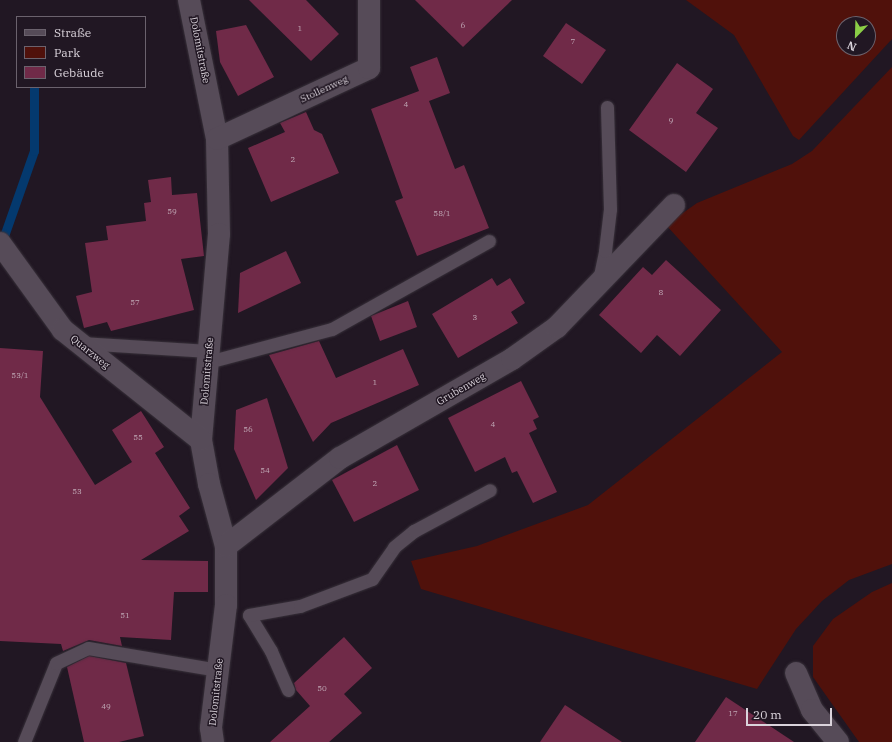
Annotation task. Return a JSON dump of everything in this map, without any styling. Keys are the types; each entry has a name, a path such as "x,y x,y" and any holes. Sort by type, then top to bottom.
{"street":[{"name":"Stollenweg","path":"217,139 369,68 369,0"},
{"name":"Dolomitstraße","path":"195,4 217,139 219,234 201,440 209,484 226,546 225,612 211,728 213,742"},
{"name":"Grubenweg","path":"226,546 340,458 518,355 557,327 674,205"},
{"name":"Quarzweg","path":"0,243 63,330 201,440"},
{"path":"796,673 812,710 838,742"}],"lane":[{"path":"598,283 605,251 610,209 607,107"},
{"path":"79,343 209,357 332,329 489,241"},
{"path":"225,612 249,615 300,606 372,579 394,547 414,530 490,490"},
{"path":"249,615 271,651 288,690"},
{"path":"24,742 56,663 88,648 218,670"}],"green space":[{"path":"686,0 892,0 892,39 799,140 793,136 734,35"},
{"path":"892,67 892,564 849,580 822,601 796,629 757,689 421,589 411,561 477,546 588,505 782,352 666,225 697,203 792,164 812,151"},
{"path":"892,583 892,742 859,742 813,677 813,646 833,619 872,592"}],"building":[{"path":"249,0 306,0 339,34 311,61"},
{"path":"415,0 512,0 463,47"},
{"path":"566,23 606,50 582,84 543,56"},
{"path":"246,25 274,77 238,96 220,62 216,31"},
{"path":"437,57 450,93 429,101 455,169 464,165 489,228 417,256 395,201 403,198 371,109 419,91 410,67"},
{"path":"677,63 713,89 696,113 718,128 686,172 629,130"},
{"path":"306,112 314,130 322,134 339,173 271,202 248,148 285,132 280,123"},
{"path":"171,177 172,195 197,193 204,256 181,259 194,310 111,331 107,322 84,328 76,296 92,292 85,243 108,240 106,226 146,221 144,203 151,202 148,180"},
{"path":"286,251 301,283 238,313 240,273"},
{"path":"666,260 721,310 680,356 657,335 641,353 599,315 643,267 652,275"},
{"path":"492,278 497,286 510,278 525,303 511,312 518,323 458,358 432,314"},
{"path":"408,301 417,327 380,341 371,316"},
{"path":"319,341 336,378 403,349 419,385 331,423 313,442 269,355"},
{"path":"0,348 43,351 40,397 95,485 132,462 112,430 141,411 164,447 155,453 190,508 179,516 189,531 141,560 208,561 208,592 174,592 171,640 120,637 122,646 89,640 63,651 61,644 0,641"},
{"path":"521,381 539,417 533,420 537,429 529,433 557,492 533,503 517,471 512,473 505,457 475,472 448,418"},
{"path":"267,398 288,468 256,500 234,449 236,410"},
{"path":"397,445 419,490 354,522 332,480"},
{"path":"344,637 372,668 344,694 362,713 329,742 270,742 310,706 296,690 294,683"},
{"path":"89,656 126,663 144,736 119,742 84,742 67,667"},
{"path":"726,697 794,742 695,742"},
{"path":"565,705 622,742 540,742"}],"waterway":[{"path":"4,236 34,151 34,88"}]}
